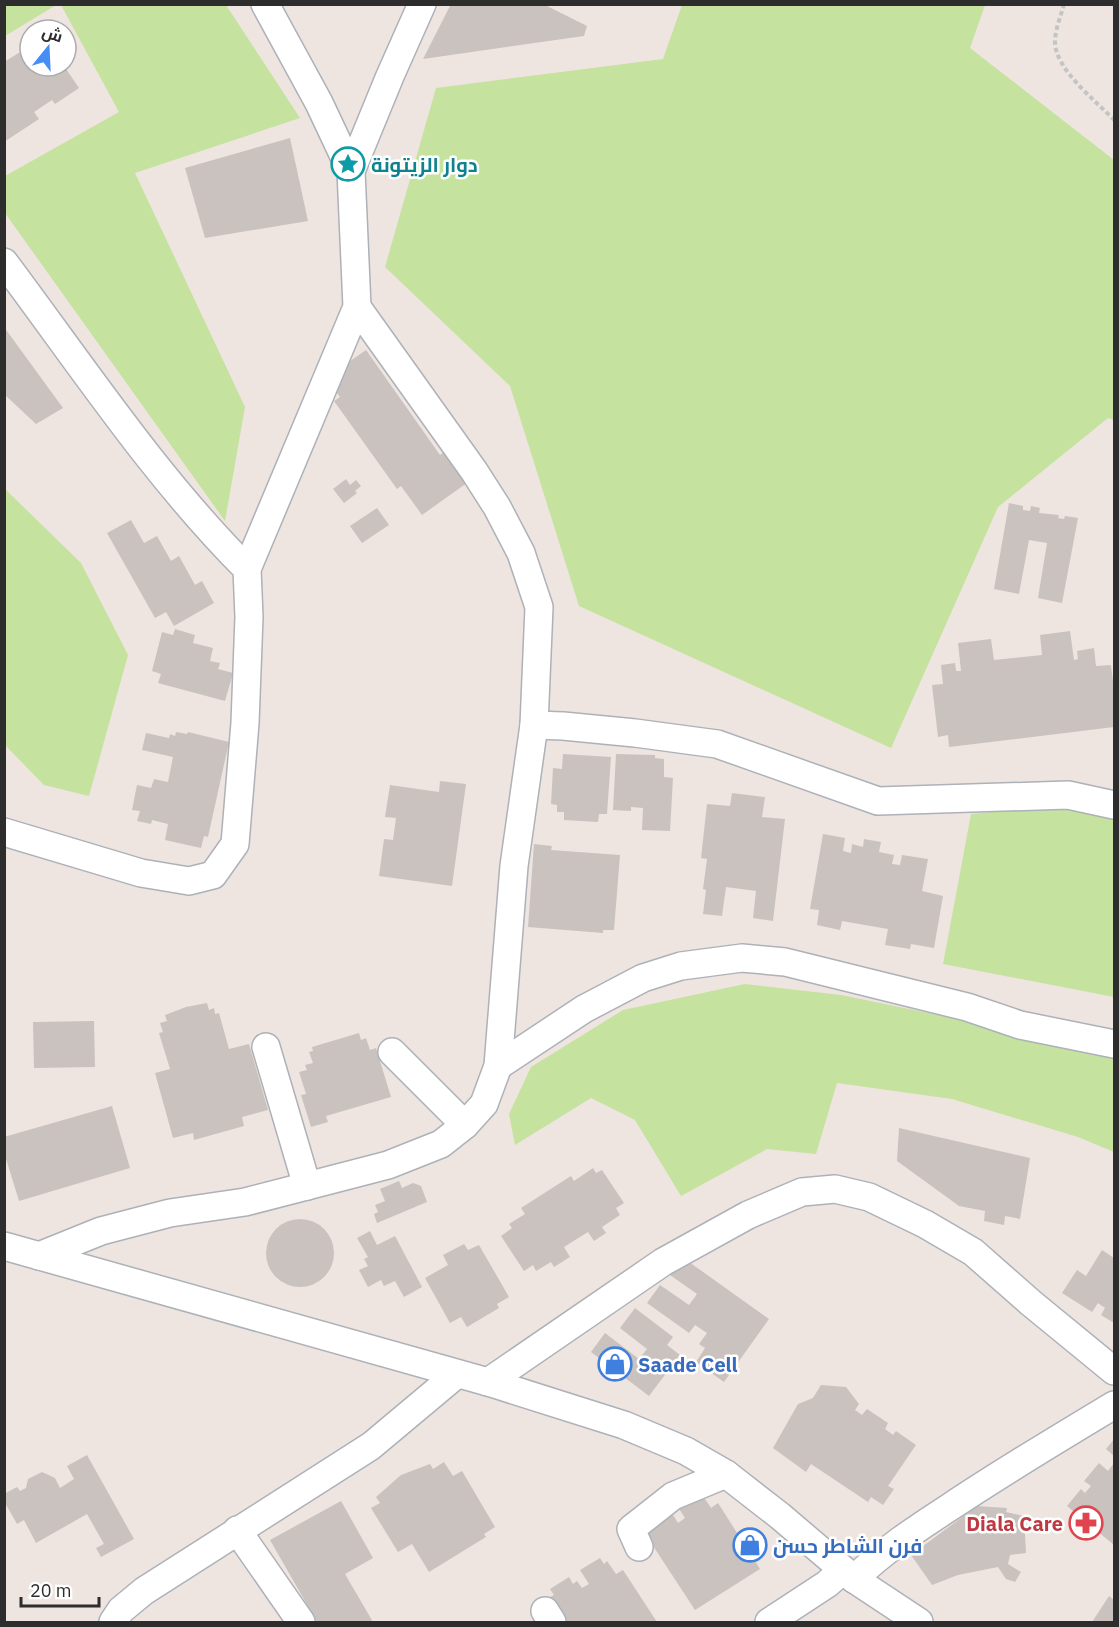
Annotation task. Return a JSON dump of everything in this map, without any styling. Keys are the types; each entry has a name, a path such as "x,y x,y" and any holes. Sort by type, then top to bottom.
{"street":[{"path":"4,832 141,873 189,882 213,875 235,844 245,723 249,617 247,569 357,307 351,171 265,4"},
{"path":"351,171 423,4"},
{"path":"4,262 132,436 211,533 247,569"},
{"path":"16,1253 170,1213 245,1202 388,1165 441,1144 465,1125 484,1104 498,1066 514,866 534,725 539,607 521,553 497,507 474,471 357,307"},
{"path":"534,725 667,736 717,744 878,801 1068,795 1114,805"},
{"path":"498,1066 584,1009 643,978 681,966 742,958 785,962 967,1007 1020,1025 1114,1044"},
{"path":"266,1047 308,1186"},
{"path":"392,1052 465,1125"},
{"path":"488,1382 663,1262 748,1215 802,1192 835,1189 869,1197 925,1224 973,1252 1114,1371"},
{"path":"16,1253 488,1382 624,1425 686,1451 726,1474 848,1574 919,1623"},
{"path":"113,1623 121,1610 144,1592 237,1530 371,1446 457,1374"},
{"path":"769,1623 827,1584 875,1558 1019,1461 1114,1405"},
{"path":"639,1547 631,1529 673,1496 726,1474"},
{"path":"237,1530 301,1623"}],"path":[{"path":"1064,4 1055,35 1056,54 1060,62 1114,120"}],"green space":[{"path":"5,4 56,4 35,18 18,18 18,28 5,36"},
{"path":"61,5 226,5 300,118 135,173 245,407 225,521 5,213 5,176 119,112 78,36 78,18 68,18"},
{"path":"682,5 985,5 970,48 1114,160 1114,420 1108,418 998,507 891,748 579,606 510,386 385,267 436,88 663,59"},
{"path":"5,489 81,563 128,655 89,796 44,785 5,745"},
{"path":"1043,807 1114,816 1114,997 943,964 971,814"},
{"path":"745,984 841,995 1114,1051 1114,1152 1078,1137 952,1099 837,1083 816,1154 767,1149 681,1196 635,1120 591,1098 515,1145 509,1114 531,1067 623,1010"}],"building":[{"path":"451,4 543,4 587,26 584,36 423,59"},
{"path":"18,53 18,78 72,78 79,88 55,104 52,100 34,112 39,119 4,142 4,62"},
{"path":"290,138 308,221 205,238 185,168"},
{"path":"4,327 63,408 36,424 4,394"},
{"path":"366,350 440,455 448,449 471,480 422,515 401,486 397,489 334,401 340,397 332,386 333,373"},
{"path":"346,479 350,485 356,480 361,486 355,491 357,493 344,503 333,489"},
{"path":"1009,503 1023,506 1023,510 1030,511 1031,506 1040,508 1039,513 1059,515 1058,518 1064,519 1065,516 1078,518 1062,603 1038,598 1047,543 1029,540 1019,594 994,589"},
{"path":"377,508 389,525 362,543 350,526"},
{"path":"131,520 144,543 157,536 171,561 179,556 195,585 202,581 214,603 174,626 166,612 155,618 107,533"},
{"path":"175,629 195,635 193,643 213,648 210,661 220,663 218,669 233,673 225,701 158,683 161,674 152,671 162,632 173,635"},
{"path":"1070,631 1074,660 1078,659 1077,651 1094,648 1096,666 1111,665 1114,727 949,747 948,735 938,737 932,685 943,684 941,665 955,663 956,671 961,671 958,643 991,639 994,660 1042,655 1040,635"},
{"path":"176,732 187,734 188,732 229,742 208,837 204,836 201,848 165,840 168,824 152,820 151,824 137,821 140,811 132,810 137,785 151,788 154,779 168,782 173,757 142,750 146,733 169,738 170,734 175,736"},
{"path":"563,754 611,757 607,814 599,814 598,822 564,820 564,812 557,812 557,805 551,804 553,768 562,769"},
{"path":"616,754 655,755 655,758 664,759 664,777 673,778 670,831 642,830 643,808 631,807 631,811 613,810"},
{"path":"440,781 466,784 452,886 379,876 384,839 393,840 396,818 385,817 390,785 439,792"},
{"path":"732,793 765,797 762,817 785,819 773,921 753,918 756,891 726,887 722,916 703,914 706,890 703,889 707,859 701,858 707,804 730,806"},
{"path":"823,834 845,838 843,851 851,853 852,844 863,847 864,839 881,842 879,852 894,855 892,864 900,865 902,855 928,859 922,891 943,896 934,948 911,944 910,949 885,945 888,929 842,921 840,930 817,925 819,910 810,909"},
{"path":"534,844 552,846 551,850 620,855 614,930 603,930 603,933 528,927"},
{"path":"207,1003 209,1010 214,1008 215,1014 219,1013 229,1049 249,1044 268,1110 242,1117 244,1126 194,1140 193,1133 173,1138 155,1073 170,1069 159,1033 163,1032 160,1023 167,1021 165,1015 186,1007"},
{"path":"94,1021 95,1067 34,1068 33,1022"},
{"path":"359,1033 361,1040 366,1038 370,1050 376,1048 391,1097 326,1116 328,1122 311,1127 301,1095 306,1094 299,1072 307,1070 305,1065 313,1063 309,1052 313,1051 312,1047"},
{"path":"112,1106 130,1168 19,1201 4,1152 4,1137"},
{"path":"899,1128 1030,1158 1020,1219 1005,1216 1004,1225 984,1221 985,1211 959,1206 897,1161"},
{"path":"593,1168 596,1173 602,1170 624,1203 616,1208 620,1215 602,1227 606,1233 594,1241 588,1232 564,1247 570,1257 554,1267 551,1262 536,1271 533,1265 524,1271 501,1236 512,1228 509,1224 525,1214 521,1208 571,1176 574,1181"},
{"path":"399,1181 402,1188 413,1183 421,1186 427,1202 377,1223 374,1214 378,1212 375,1205 385,1201 380,1189"},
{"path":"300,1219 313,1222 324,1229 331,1240 334,1253 331,1266 324,1277 313,1284 300,1287 287,1284 276,1277 269,1266 266,1253 269,1240 276,1229 287,1222"},
{"path":"370,1231 377,1245 395,1236 422,1287 404,1297 395,1281 384,1286 381,1280 368,1287 359,1270 368,1266 364,1259 368,1257 357,1238"},
{"path":"464,1244 468,1250 479,1245 509,1297 497,1304 499,1308 467,1327 461,1317 450,1323 425,1278 448,1265 443,1255"},
{"path":"1102,1250 1114,1258 1114,1323 1101,1315 1105,1308 1098,1303 1092,1312 1062,1293 1077,1270 1086,1276"},
{"path":"682,1257 769,1319 724,1382 696,1362 705,1348 699,1344 707,1333 695,1325 689,1333 647,1303 660,1285 689,1305 697,1294 670,1275"},
{"path":"635,1308 673,1337 667,1345 680,1355 649,1396 591,1352 605,1333 639,1359 647,1349 620,1328"},
{"path":"821,1385 846,1387 859,1404 855,1410 862,1415 867,1409 888,1423 885,1429 893,1435 896,1431 916,1445 888,1486 894,1489 883,1505 871,1497 868,1502 811,1464 806,1472 773,1448 798,1404 813,1398"},
{"path":"1114,1439 1114,1456 1106,1449"},
{"path":"87,1455 134,1539 101,1557 96,1548 104,1544 87,1514 36,1543 24,1520 17,1524 4,1501 4,1494 17,1487 20,1491 26,1488 28,1479 42,1472 55,1478 60,1488 74,1479 67,1466"},
{"path":"444,1462 453,1476 462,1471 495,1527 484,1534 486,1537 429,1572 412,1544 398,1552 371,1508 380,1503 376,1497 401,1475 430,1464 433,1469"},
{"path":"1099,1463 1108,1471 1114,1463 1114,1545 1067,1506 1081,1489 1085,1493 1091,1486 1084,1481"},
{"path":"703,1496 711,1508 718,1503 760,1569 695,1610 644,1532 665,1511 669,1518 673,1515 678,1523 685,1518 676,1504"},
{"path":"341,1501 373,1558 345,1574 373,1622 317,1622 270,1540"},
{"path":"977,1506 1007,1508 1006,1512 1024,1516 1026,1553 1010,1555 1008,1564 1021,1572 1015,1582 1006,1579 998,1567 958,1575 932,1585 911,1555"},
{"path":"600,1558 604,1564 607,1561 616,1574 623,1570 657,1622 565,1622 548,1598 554,1595 550,1589 569,1577 573,1584 577,1581 582,1588 589,1584 580,1570"},
{"path":"1109,1596 1114,1600 1114,1622 1092,1622"}],"place":[{"name":"دوار الزيتونة","path":"348,164"},
{"name":"Saade Cell","path":"615,1364"},
{"name":"Diala Care","path":"1086,1523"},
{"name":"فرن الشاطر حسن","path":"750,1545"}]}
